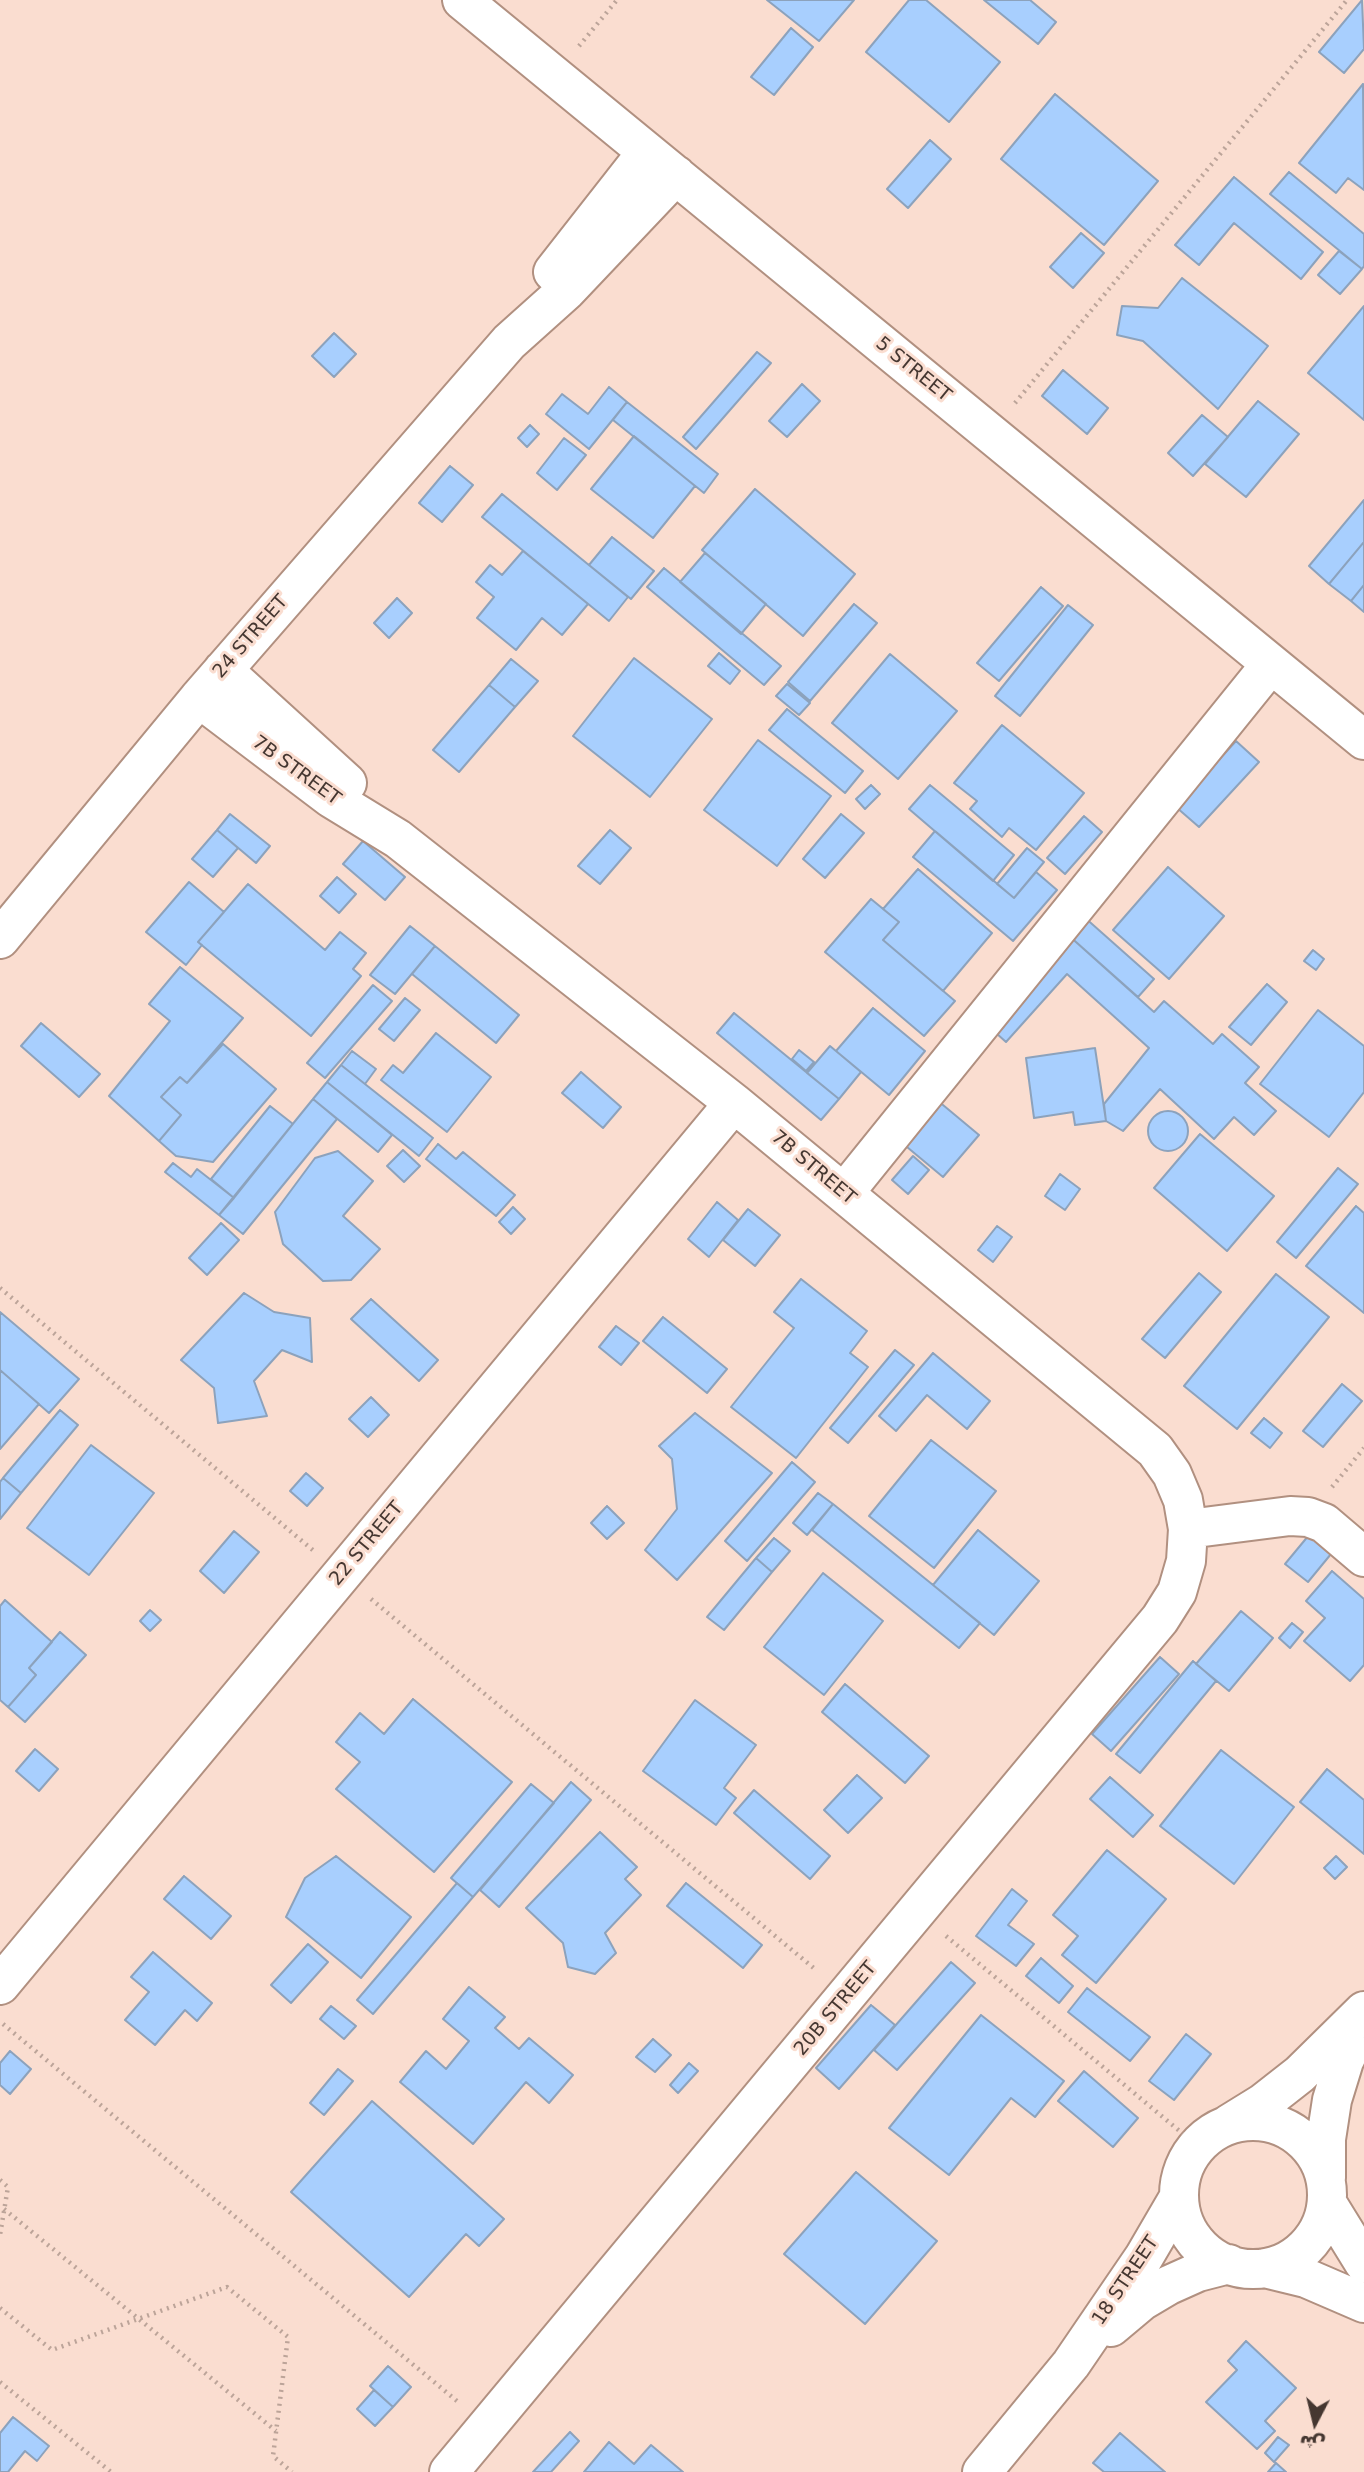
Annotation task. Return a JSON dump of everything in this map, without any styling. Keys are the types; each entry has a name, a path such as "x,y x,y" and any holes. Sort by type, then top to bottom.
{"street":[{"name":"5 STREET","path":"462,0 1364,740"},
{"name":"24 STREET","path":"0,939 198,698 509,342 551,275 662,164"},
{"path":"844,1194 1271,664"},
{"name":"7B STREET","path":"223,670 345,782 398,839"},
{"name":"7B STREET","path":"198,698 331,798 398,839 734,1103 1155,1450 1172,1474 1183,1500 1188,1529"},
{"name":"22 STREET","path":"0,1985 734,1103"},
{"path":"1188,1529 1290,1516 1308,1517 1324,1523 1364,1557"},
{"name":"20B STREET","path":"449,2472 1160,1619 1177,1592 1186,1561 1188,1529"},
{"path":"1364,2011 1300,2074 1263,2103 1210,2137 1187,2161 1179,2197 1183,2219 1194,2238 1209,2254 1247,2266 1306,2278 1364,2303"},
{"path":"1247,2266 1289,2260 1307,2246 1321,2226 1326,2191 1325,2139 1332,2100 1345,2061 1364,2022"},
{"path":"1210,2137 1244,2122 1266,2122 1286,2129 1305,2141 1318,2159 1326,2191 1364,2263"},
{"name":"18 STREET","path":"982,2472 1071,2364 1144,2257 1179,2197"},
{"name":"18 STREET","path":"1071,2364 1117,2320 1169,2285 1198,2272 1247,2266"}],"path":[{"path":"554,76 617,0"},
{"path":"990,433 1347,0"},
{"path":"0,1288 846,1996"},
{"path":"917,1912 1210,2137"},
{"path":"0,2021 487,2426"},
{"path":"0,2180 8,2187 0,2235"},
{"path":"4,2209 276,2431"},
{"path":"0,2308 52,2350 227,2287 288,2337 273,2456 292,2472"},
{"path":"0,2382 111,2472"}],"building":[{"path":"767,0 854,0 819,41"},
{"path":"909,0 926,0 1000,62 949,122 866,52"},
{"path":"984,0 1030,0 1056,22 1038,44"},
{"path":"1362,0 1364,49 1344,73 1319,52"},
{"path":"791,28 813,47 774,95 751,77"},
{"path":"1363,84 1364,190 1348,178 1336,193 1299,163"},
{"path":"1055,94 1158,181 1104,245 1001,159"},
{"path":"930,140 951,159 908,208 887,189"},
{"path":"1289,172 1364,234 1362,269 1270,194"},
{"path":"1234,177 1323,252 1301,279 1234,223 1199,265 1175,245"},
{"path":"1081,233 1104,253 1073,288 1050,267"},
{"path":"1339,251 1362,269 1340,294 1318,275"},
{"path":"1182,278 1268,346 1218,409 1143,341 1117,335 1122,306 1158,308"},
{"path":"1364,306 1364,420 1308,373"},
{"path":"334,333 356,354 334,377 312,356"},
{"path":"757,352 771,363 696,449 683,437"},
{"path":"1063,370 1108,408 1087,434 1042,396"},
{"path":"802,384 820,401 787,437 769,421"},
{"path":"609,387 627,402 589,449 546,414 562,394 588,414"},
{"path":"1258,401 1299,434 1246,497 1205,464"},
{"path":"627,402 718,474 704,493 613,420"},
{"path":"1202,415 1228,437 1193,476 1168,453"},
{"path":"530,425 539,434 527,447 518,438"},
{"path":"634,436 695,486 653,538 591,489"},
{"path":"564,438 586,455 557,490 537,473"},
{"path":"450,466 473,485 442,522 419,503"},
{"path":"755,489 855,574 803,636 702,550"},
{"path":"502,494 628,597 609,621 482,517"},
{"path":"1364,500 1364,542 1329,584 1309,566"},
{"path":"612,537 654,571 631,599 589,565"},
{"path":"1364,542 1364,585 1351,601 1329,584"},
{"path":"523,551 588,604 562,635 542,618 516,650 477,618 494,597 476,582 490,565 502,575"},
{"path":"705,553 766,604 741,634 680,582"},
{"path":"664,568 781,666 764,685 647,587"},
{"path":"1364,585 1364,612 1351,601"},
{"path":"1041,587 1063,606 999,681 977,663"},
{"path":"397,598 412,613 389,638 374,623"},
{"path":"854,604 877,623 810,701 788,682"},
{"path":"1068,605 1093,625 1020,716 995,696"},
{"path":"719,653 740,671 730,684 708,666"},
{"path":"890,654 957,711 898,779 832,723"},
{"path":"634,658 712,719 650,797 573,736"},
{"path":"511,659 538,681 515,707 489,685"},
{"path":"787,684 810,703 799,715 776,696"},
{"path":"489,685 515,707 459,772 433,750"},
{"path":"787,709 863,771 845,793 769,730"},
{"path":"1002,725 1084,793 1036,850 1009,828 1002,837 970,809 977,801 954,783"},
{"path":"758,740 831,796 777,866 704,810"},
{"path":"1236,741 1259,762 1199,827 1176,807"},
{"path":"871,785 880,794 865,809 856,799"},
{"path":"930,785 1014,855 993,881 909,809"},
{"path":"230,814 270,846 256,863 217,830"},
{"path":"841,814 864,833 825,878 803,859"},
{"path":"1084,816 1102,832 1065,874 1047,858"},
{"path":"217,830 238,848 213,877 192,859"},
{"path":"610,830 631,848 600,884 578,866"},
{"path":"935,831 1014,898 1036,872 1057,890 1013,941 913,857"},
{"path":"363,841 405,877 385,900 343,864"},
{"path":"1027,848 1044,862 1014,898 997,884"},
{"path":"1168,867 1224,916 1169,979 1113,930"},
{"path":"918,869 992,933 943,991 883,940 899,922 883,909"},
{"path":"337,877 356,894 339,913 320,896"},
{"path":"189,882 224,912 198,942 202,945 186,965 146,932"},
{"path":"248,884 325,950 340,932 366,953 353,969 361,976 311,1036 198,942"},
{"path":"871,899 899,922 883,940 955,1001 924,1036 825,952"},
{"path":"1083,916 1154,979 1138,997 1067,934"},
{"path":"410,926 435,946 395,994 370,975"},
{"path":"1067,934 1154,1012 1164,1001 1213,1044 1222,1034 1259,1067 1245,1083 1276,1111 1254,1135 1234,1117 1214,1139 1160,1089 1123,1131 1106,1121 1104,1104 1149,1048 1067,974 1006,1042 986,1024"},
{"path":"435,946 519,1015 496,1043 412,974"},
{"path":"1313,950 1324,959 1316,970 1304,961"},
{"path":"180,967 243,1018 187,1083 180,1077 161,1097 181,1115 159,1141 109,1096 170,1021 149,1004"},
{"path":"1267,984 1287,1002 1251,1045 1229,1027"},
{"path":"373,985 392,1001 325,1078 307,1063"},
{"path":"405,998 420,1010 394,1041 379,1029"},
{"path":"873,1008 925,1051 889,1095 836,1051"},
{"path":"1318,1010 1364,1046 1364,1092 1329,1137 1260,1084"},
{"path":"734,1013 839,1099 821,1120 717,1033"},
{"path":"41,1023 100,1074 79,1097 21,1046"},
{"path":"436,1033 491,1077 447,1132 381,1080 393,1065 403,1073"},
{"path":"223,1044 276,1089 213,1162 176,1156 159,1141 181,1115 161,1097 180,1077 187,1083"},
{"path":"830,1046 861,1072 839,1099 807,1073"},
{"path":"1095,1048 1106,1121 1075,1125 1073,1112 1034,1118 1026,1058"},
{"path":"799,1050 814,1062 806,1071 792,1059"},
{"path":"352,1051 376,1069 365,1084 341,1065"},
{"path":"341,1065 433,1138 419,1156 327,1082"},
{"path":"581,1072 621,1107 603,1128 562,1093"},
{"path":"327,1082 392,1135 378,1152 313,1099"},
{"path":"931,1095 979,1135 943,1177 895,1137"},
{"path":"313,1099 337,1119 243,1234 219,1215"},
{"path":"270,1106 293,1124 234,1198 211,1179"},
{"path":"1168,1111 1176,1112 1182,1117 1187,1123 1187,1139 1182,1145 1176,1150 1168,1151 1160,1150 1154,1145 1149,1139 1148,1131 1149,1123 1154,1117 1160,1112"},
{"path":"1200,1134 1274,1196 1227,1251 1154,1188"},
{"path":"438,1144 456,1159 463,1152 515,1195 496,1216 426,1159"},
{"path":"403,1150 420,1166 404,1182 387,1166"},
{"path":"338,1151 373,1181 343,1216 380,1249 351,1280 323,1281 283,1244 275,1212 315,1158"},
{"path":"913,1156 929,1170 908,1194 892,1180"},
{"path":"173,1163 191,1177 197,1169 234,1198 219,1215 165,1172"},
{"path":"1338,1168 1358,1184 1296,1258 1277,1242"},
{"path":"1060,1174 1080,1189 1065,1210 1045,1196"},
{"path":"717,1202 738,1220 709,1257 688,1239"},
{"path":"1356,1206 1364,1213 1364,1313 1306,1266"},
{"path":"513,1207 525,1219 511,1234 499,1222"},
{"path":"748,1209 780,1235 755,1266 723,1240"},
{"path":"221,1223 239,1240 207,1275 189,1258"},
{"path":"997,1226 1012,1237 993,1262 978,1250"},
{"path":"1199,1273 1221,1292 1165,1358 1142,1339"},
{"path":"1276,1274 1329,1317 1237,1429 1184,1386"},
{"path":"801,1279 867,1331 850,1353 868,1367 796,1458 731,1407 794,1328 774,1312"},
{"path":"244,1293 274,1312 310,1318 312,1362 282,1350 254,1381 267,1416 218,1423 214,1388 181,1360"},
{"path":"371,1299 438,1360 419,1381 351,1319"},
{"path":"0,1312 79,1379 49,1413 0,1370"},
{"path":"663,1317 727,1369 707,1393 643,1341"},
{"path":"616,1326 639,1343 621,1365 599,1347"},
{"path":"895,1350 914,1365 848,1443 830,1428"},
{"path":"933,1353 990,1401 967,1429 927,1395 896,1431 879,1416"},
{"path":"0,1370 39,1404 0,1449"},
{"path":"1342,1384 1362,1401 1323,1447 1303,1431"},
{"path":"371,1397 389,1415 368,1437 349,1419"},
{"path":"60,1410 78,1425 21,1493 3,1478"},
{"path":"695,1413 772,1473 677,1580 645,1550 677,1509 672,1459 659,1446"},
{"path":"1264,1418 1282,1433 1270,1448 1251,1433"},
{"path":"931,1440 996,1491 934,1568 869,1516"},
{"path":"91,1445 154,1493 89,1575 27,1528"},
{"path":"792,1462 815,1482 747,1561 725,1541"},
{"path":"306,1473 323,1488 307,1506 290,1491"},
{"path":"3,1478 21,1493 0,1519 0,1482"},
{"path":"818,1493 833,1504 807,1535 793,1523"},
{"path":"833,1504 980,1623 959,1648 812,1530"},
{"path":"607,1506 624,1523 607,1539 591,1523"},
{"path":"978,1530 1039,1581 994,1635 933,1585"},
{"path":"234,1531 259,1552 224,1593 200,1571"},
{"path":"1309,1535 1331,1554 1308,1582 1285,1564"},
{"path":"774,1538 790,1551 772,1572 756,1558"},
{"path":"756,1558 772,1572 724,1630 707,1617"},
{"path":"1332,1571 1364,1599 1364,1665 1350,1681 1304,1641 1325,1618 1306,1601"},
{"path":"823,1573 883,1621 824,1695 764,1647"},
{"path":"5,1600 52,1642 29,1668 36,1675 8,1707 0,1700 0,1606"},
{"path":"150,1610 161,1620 150,1631 140,1621"},
{"path":"1241,1611 1273,1638 1229,1691 1196,1664"},
{"path":"1292,1623 1303,1632 1290,1648 1279,1638"},
{"path":"60,1632 86,1655 25,1722 8,1707 36,1675 29,1668"},
{"path":"1160,1657 1179,1674 1111,1751 1092,1734"},
{"path":"1193,1661 1216,1681 1140,1773 1116,1754"},
{"path":"845,1684 929,1756 905,1783 822,1712"},
{"path":"413,1699 512,1782 434,1872 336,1789 360,1762 336,1742 360,1713 384,1734"},
{"path":"695,1700 756,1745 724,1788 736,1798 716,1825 643,1771"},
{"path":"35,1749 58,1769 39,1791 16,1771"},
{"path":"1221,1750 1294,1807 1234,1884 1160,1826"},
{"path":"1327,1769 1364,1800 1364,1854 1300,1802"},
{"path":"857,1775 882,1798 848,1833 824,1810"},
{"path":"1110,1777 1153,1815 1133,1837 1090,1799"},
{"path":"571,1782 591,1800 499,1907 480,1890"},
{"path":"531,1784 554,1803 473,1897 451,1878"},
{"path":"754,1790 830,1856 810,1879 734,1813"},
{"path":"600,1832 637,1867 625,1879 641,1895 605,1933 616,1953 595,1974 568,1967 563,1943 526,1908"},
{"path":"1107,1850 1166,1899 1096,1983 1062,1955 1078,1936 1053,1915"},
{"path":"336,1856 411,1917 361,1978 286,1917 305,1878"},
{"path":"1336,1856 1347,1867 1335,1879 1324,1868"},
{"path":"184,1876 231,1916 211,1939 164,1899"},
{"path":"457,1883 473,1897 373,2014 357,2000"},
{"path":"686,1883 762,1945 743,1968 667,1906"},
{"path":"1012,1889 1027,1901 1008,1925 1034,1944 1016,1966 976,1936"},
{"path":"308,1944 328,1962 291,2003 271,1985"},
{"path":"153,1952 212,2003 197,2021 185,2010 155,2045 125,2020 149,1992 131,1977"},
{"path":"1041,1958 1073,1986 1059,2003 1026,1976"},
{"path":"951,1962 975,1983 897,2070 874,2050"},
{"path":"469,1987 505,2017 495,2028 519,2049 529,2038 573,2075 549,2103 526,2082 473,2144 400,2082 426,2051 446,2069 469,2041 443,2019"},
{"path":"1087,1988 1150,2037 1130,2061 1068,2012"},
{"path":"871,2005 895,2025 839,2089 816,2068"},
{"path":"331,2006 356,2026 344,2039 320,2019"},
{"path":"981,2015 1064,2081 1035,2117 1011,2098 949,2175 889,2128"},
{"path":"1186,2034 1211,2054 1174,2100 1149,2081"},
{"path":"653,2039 671,2055 655,2072 636,2057"},
{"path":"10,2051 31,2069 10,2094 0,2085 0,2063"},
{"path":"689,2063 698,2071 678,2093 670,2085"},
{"path":"338,2069 353,2081 324,2115 310,2103"},
{"path":"1084,2071 1138,2118 1113,2147 1058,2101"},
{"path":"372,2101 504,2219 479,2246 466,2234 409,2297 291,2192"},
{"path":"856,2172 937,2241 865,2324 784,2254"},
{"path":"1246,2341 1296,2388 1265,2421 1275,2431 1257,2449 1206,2402 1237,2370 1228,2361"},
{"path":"388,2366 411,2387 393,2407 370,2386"},
{"path":"374,2390 393,2407 375,2426 357,2409"},
{"path":"13,2417 49,2446 37,2461 25,2451 8,2472 0,2472 0,2433"},
{"path":"570,2432 579,2441 551,2472 533,2472"},
{"path":"1120,2433 1165,2472 1104,2472 1093,2463"},
{"path":"1278,2437 1289,2445 1274,2462 1265,2453"},
{"path":"609,2442 634,2464 651,2445 683,2472 584,2472"},
{"path":"1276,2463 1286,2472 1268,2472"}]}
